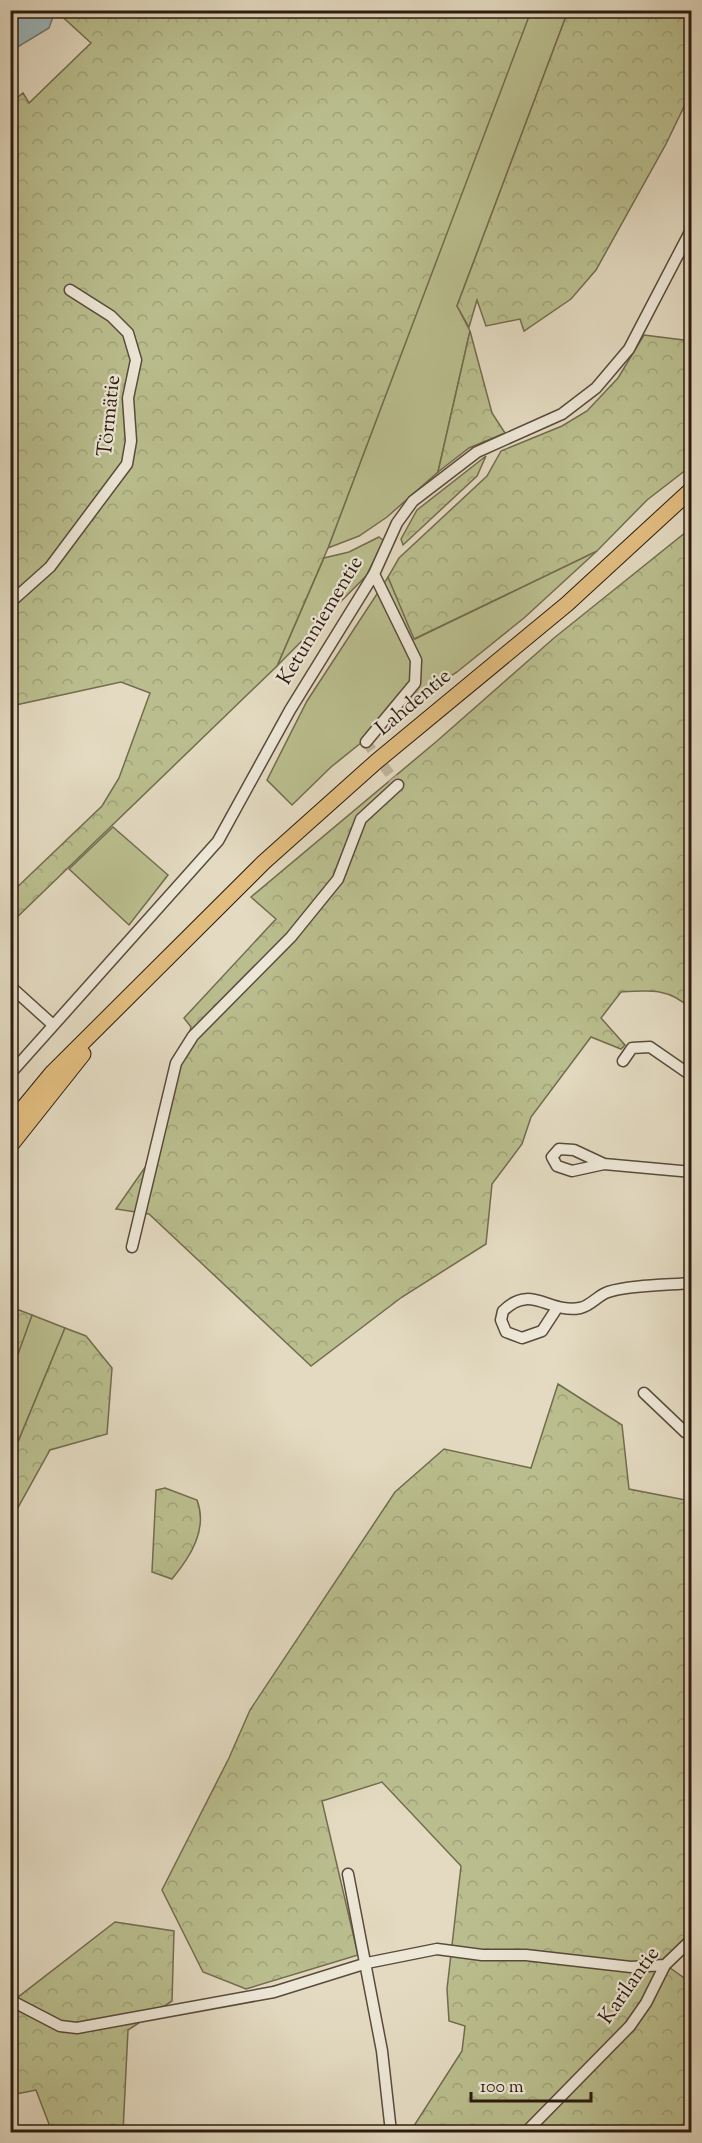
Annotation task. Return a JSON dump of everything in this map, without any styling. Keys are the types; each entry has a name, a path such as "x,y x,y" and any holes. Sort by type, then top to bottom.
{"highway":[{"name":"Lahdentie","path":"10,1124 52,1073 168,955 264,862 377,761 567,604 692,489"},
{"name":"Lahdentie","path":"10,1146 168,955"}],"street":[{"name":"Ketunniementie","path":"10,1074 52,1024 218,841 290,710 374,574 397,523 413,501 477,452 562,414 580,402 616,367 640,330 692,228"},
{"name":"Törmätie","path":"10,606 13,600 50,567 127,464 131,441 128,398 136,360 128,333 111,316 70,290"},
{"path":"366,742 414,683 416,660 374,574"},
{"path":"132,1247 176,1063 193,1035 291,937 338,879 361,819 398,785"},
{"path":"10,986 52,1024"},
{"path":"623,1061 632,1048 650,1047 692,1076"},
{"path":"604,1164 692,1172"},
{"path":"556,1308 542,1330 522,1338 506,1332 501,1320 503,1311 520,1299 538,1299 556,1308 582,1308 608,1292 692,1283"},
{"path":"644,1393 685,1432 692,1433"},
{"path":"348,1874 367,1963 382,2051 391,2133"},
{"name":"Karilantie","path":"526,2133 630,2026 646,2003 665,1965 692,1939"},
{"path":"10,2000 60,2026 77,2028 274,1992 367,1963 437,1949 482,1955 526,1955 632,1967 665,1965"}],"green space":[{"path":"55,10 531,11 328,548 277,666 11,923 11,893 102,806 119,778 150,693 121,682 11,706 11,103 23,93 29,103 91,43"},
{"path":"530,11 568,11 457,306 470,331 438,472 387,517 359,536 328,548"},
{"path":"568,11 691,11 691,92 666,144 596,270 571,299 524,331 520,319 486,326 477,300 469,327 457,306"},
{"path":"470,331 492,413 505,433 469,448 438,472"},
{"path":"644,335 691,341 691,466 647,500 597,551 414,639 388,577 399,558 487,476 501,451 562,426 587,411 618,378"},
{"path":"486,456 477,476 403,545 401,539 417,510"},
{"path":"691,528 691,1009 675,997 659,992 621,992 601,1018 625,1045 621,1049 591,1037 531,1117 522,1144 492,1184 486,1244 402,1297 311,1366 149,1214 116,1209 153,1156 191,1027 184,1018 276,919 251,897 437,741 554,638"},
{"path":"379,537 383,540 382,545 366,576 277,666 324,558 349,552"},
{"path":"597,551 524,618 457,672 413,701 331,767 292,805 267,780 307,701 388,577 415,639"},
{"path":"113,827 168,875 129,925 69,869"},
{"path":"11,1307 32,1315 11,1374"},
{"path":"32,1315 65,1328 11,1459 10,1374"},
{"path":"65,1328 86,1336 112,1368 107,1434 50,1450 11,1520 11,1459"},
{"path":"558,1384 622,1425 629,1489 691,1501 691,1939 666,1965 691,1983 691,2132 410,2132 462,2051 465,2026 449,2021 447,1989 461,1866 382,1782 322,1801 358,1955 246,1989 203,1972 162,1890 229,1758 250,1710 395,1492 444,1449 531,1468"},
{"path":"165,1488 197,1500 200,1511 196,1542 172,1579 152,1572 156,1490"},
{"path":"115,1922 174,1931 172,2001 128,2030 123,2132 52,2132 36,2090 11,2095 10,1993 18,1997"}],"water":[{"path":"11,10 55,11 49,28 11,51"}],"tunnel":[{"path":"366,742 398,785"}]}
